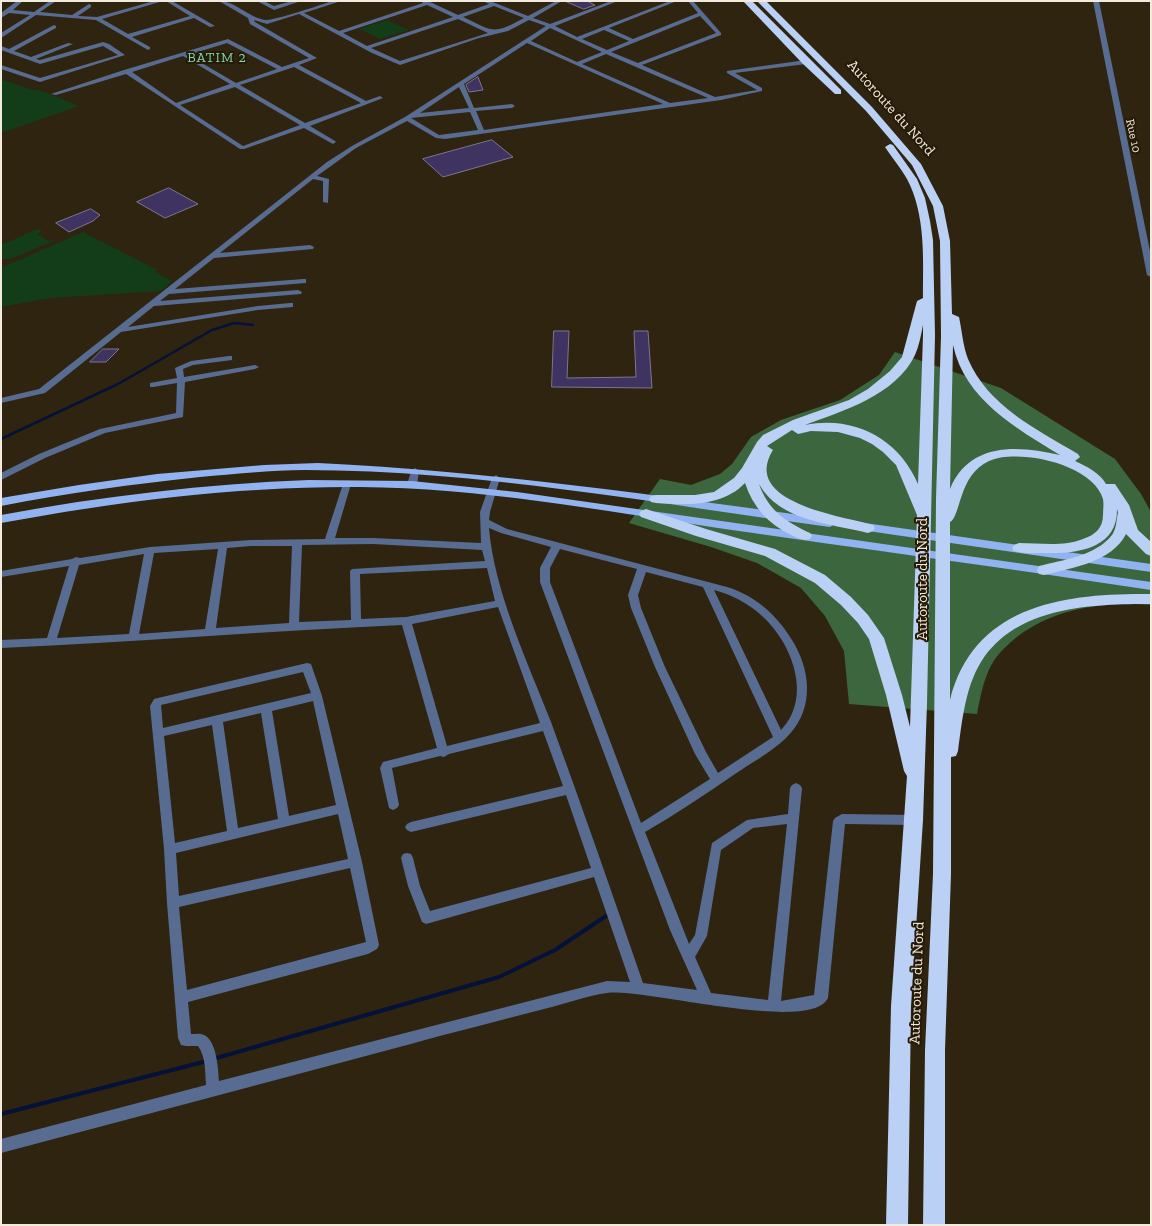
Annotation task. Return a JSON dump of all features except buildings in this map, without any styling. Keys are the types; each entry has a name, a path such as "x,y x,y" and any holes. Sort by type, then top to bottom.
{"highway":[{"path":"740,1 762,15"},
{"name":"Autoroute du Nord","path":"748,1 806,62 856,109 892,150 912,179 920,198 928,240 928,335 925,401 927,444 923,517 919,703 914,820 901,1006 897,1225"},
{"name":"Autoroute du Nord","path":"761,1 869,109 903,148 924,176 938,206 945,241 947,291 942,874 935,1050 934,1225"},
{"path":"656,499 702,499 716,496 735,487 749,468 756,452 767,439 783,429 852,404 898,371 908,356 927,286"},
{"path":"947,291 962,357 977,387 999,409 1090,468 1114,491 1122,505 1132,532 1151,551"},
{"path":"868,528 808,513 784,502 773,493 763,479 760,472 762,455 779,438 801,429 825,426 860,434 883,445 898,460 915,494 923,517"},
{"path":"944,532 964,474 976,462 996,453 1018,451 1054,457 1081,469 1102,486 1112,508 1109,525 1098,538 1073,546 1019,548"},
{"path":"749,468 754,493 769,515 786,528 805,536"},
{"path":"646,514 701,533 770,552 820,579 846,601 863,619 876,638 894,695 899,723 916,783"},
{"path":"1044,570 1102,551 1118,537 1122,530 1124,514"},
{"path":"942,806 955,718 962,686 973,662 985,645 1005,628 1042,610 1083,600 1151,598"}],"main road":[{"path":"1,501 160,478 249,470 316,467 415,471 496,478 656,499 1019,548 1151,568"},
{"path":"1,519 82,504 163,493 238,486 412,485 491,493 646,514 1151,586"}],"street":[{"path":"1,16 21,1"},
{"path":"1,36 54,1"},
{"path":"8,12 97,20 160,1"},
{"path":"168,1 212,26"},
{"path":"221,1 251,17 269,21 339,1"},
{"path":"259,1 275,8 299,1"},
{"path":"485,1 550,26 713,98"},
{"path":"546,1 558,3"},
{"path":"1,401 42,391 312,177 354,147 461,84 550,26 616,1"},
{"path":"576,39 675,1"},
{"path":"638,65 719,35 690,1"},
{"name":"Rue 10","path":"1096,1 1151,275"},
{"path":"339,33 425,2 494,33"},
{"path":"300,13 366,48 400,63 510,28 558,3"},
{"path":"366,48 493,5"},
{"path":"72,18 89,6"},
{"path":"576,64 701,14"},
{"path":"128,36 196,16"},
{"path":"175,105 314,58 252,23 251,17"},
{"path":"97,20 148,48"},
{"path":"10,51 54,27"},
{"path":"604,28 633,41"},
{"path":"54,94 230,41 282,70"},
{"path":"526,41 668,105"},
{"path":"30,58 70,44"},
{"path":"1,48 39,62 46,62 105,44 122,55 40,80 1,67"},
{"path":"183,54 333,142"},
{"path":"409,116 441,138 751,93 760,89 729,72 806,62"},
{"path":"295,65 365,103"},
{"path":"126,71 242,148 380,98"},
{"path":"461,84 482,132"},
{"path":"409,116 512,106"},
{"path":"312,177 326,179 326,202"},
{"path":"212,256 310,247"},
{"path":"167,292 303,281"},
{"path":"152,304 298,292"},
{"path":"118,330 290,305"},
{"path":"1,477 42,456 103,430 180,415 181,381 179,368 182,365 229,358"},
{"path":"153,385 255,367"},
{"path":"412,485 415,471"},
{"path":"496,478 485,512 484,522 486,547 501,603 545,726 570,789 639,989"},
{"path":"329,541 347,484"},
{"path":"484,522 504,530 743,596 758,605 782,631 798,661 803,687 801,703 790,727 779,738 639,830"},
{"path":"1,574 76,560 150,550 223,545 329,541 486,547"},
{"path":"294,626 297,542"},
{"path":"210,632 223,545"},
{"path":"557,545 545,568 545,582 688,957 707,999"},
{"path":"133,638 150,550"},
{"path":"51,641 76,560"},
{"path":"356,623 354,609 355,571 491,564"},
{"path":"642,568 633,595 636,608 660,667 701,754 717,780"},
{"path":"707,585 779,738"},
{"path":"1,644 406,621 501,603"},
{"path":"406,621 444,753"},
{"path":"181,998 372,947 373,945 344,808 309,668 296,669 158,702 155,709 170,849 172,903 181,998 185,1039 201,1040 210,1060 213,1090"},
{"path":"158,733 317,696"},
{"path":"266,708 284,822"},
{"path":"217,720 233,834"},
{"path":"393,805 387,765 444,753 545,726"},
{"path":"774,1006 796,788"},
{"path":"411,827 570,789"},
{"path":"170,849 344,808"},
{"path":"688,957 701,936 716,847 750,822 792,818"},
{"path":"1,1146 606,987 639,989 774,1006 817,1001 821,998 838,821 842,819 914,820"},
{"path":"407,858 414,886 426,918 599,872"},
{"path":"172,903 356,862"}],"green space":[{"path":"387,20 409,30 380,39 359,29"},
{"path":"1,79 33,90 37,89 79,106 1,133"},
{"path":"38,229 42,231 37,234 49,241 56,240 10,259 1,259 1,245"},
{"path":"83,232 157,270 155,272 172,281 161,291 50,298 1,307 1,268"},
{"path":"895,352 1001,388 1115,459 1141,494 1151,512 1151,605 1110,604 1089,607 1049,618 1031,628 1014,639 994,660 984,682 977,714 849,704 844,651 825,616 801,588 757,563 711,547 629,523 660,479 691,485 720,474 732,464 751,437 781,420 840,400 879,375"}],"waterway":[{"path":"1,439 118,384 212,330 234,323 253,325"},
{"path":"213,1059 499,977 555,950 606,916"},
{"path":"1,1114 207,1061"}],"district":[{"name":"BATIM 2","path":"217,58"}]}
